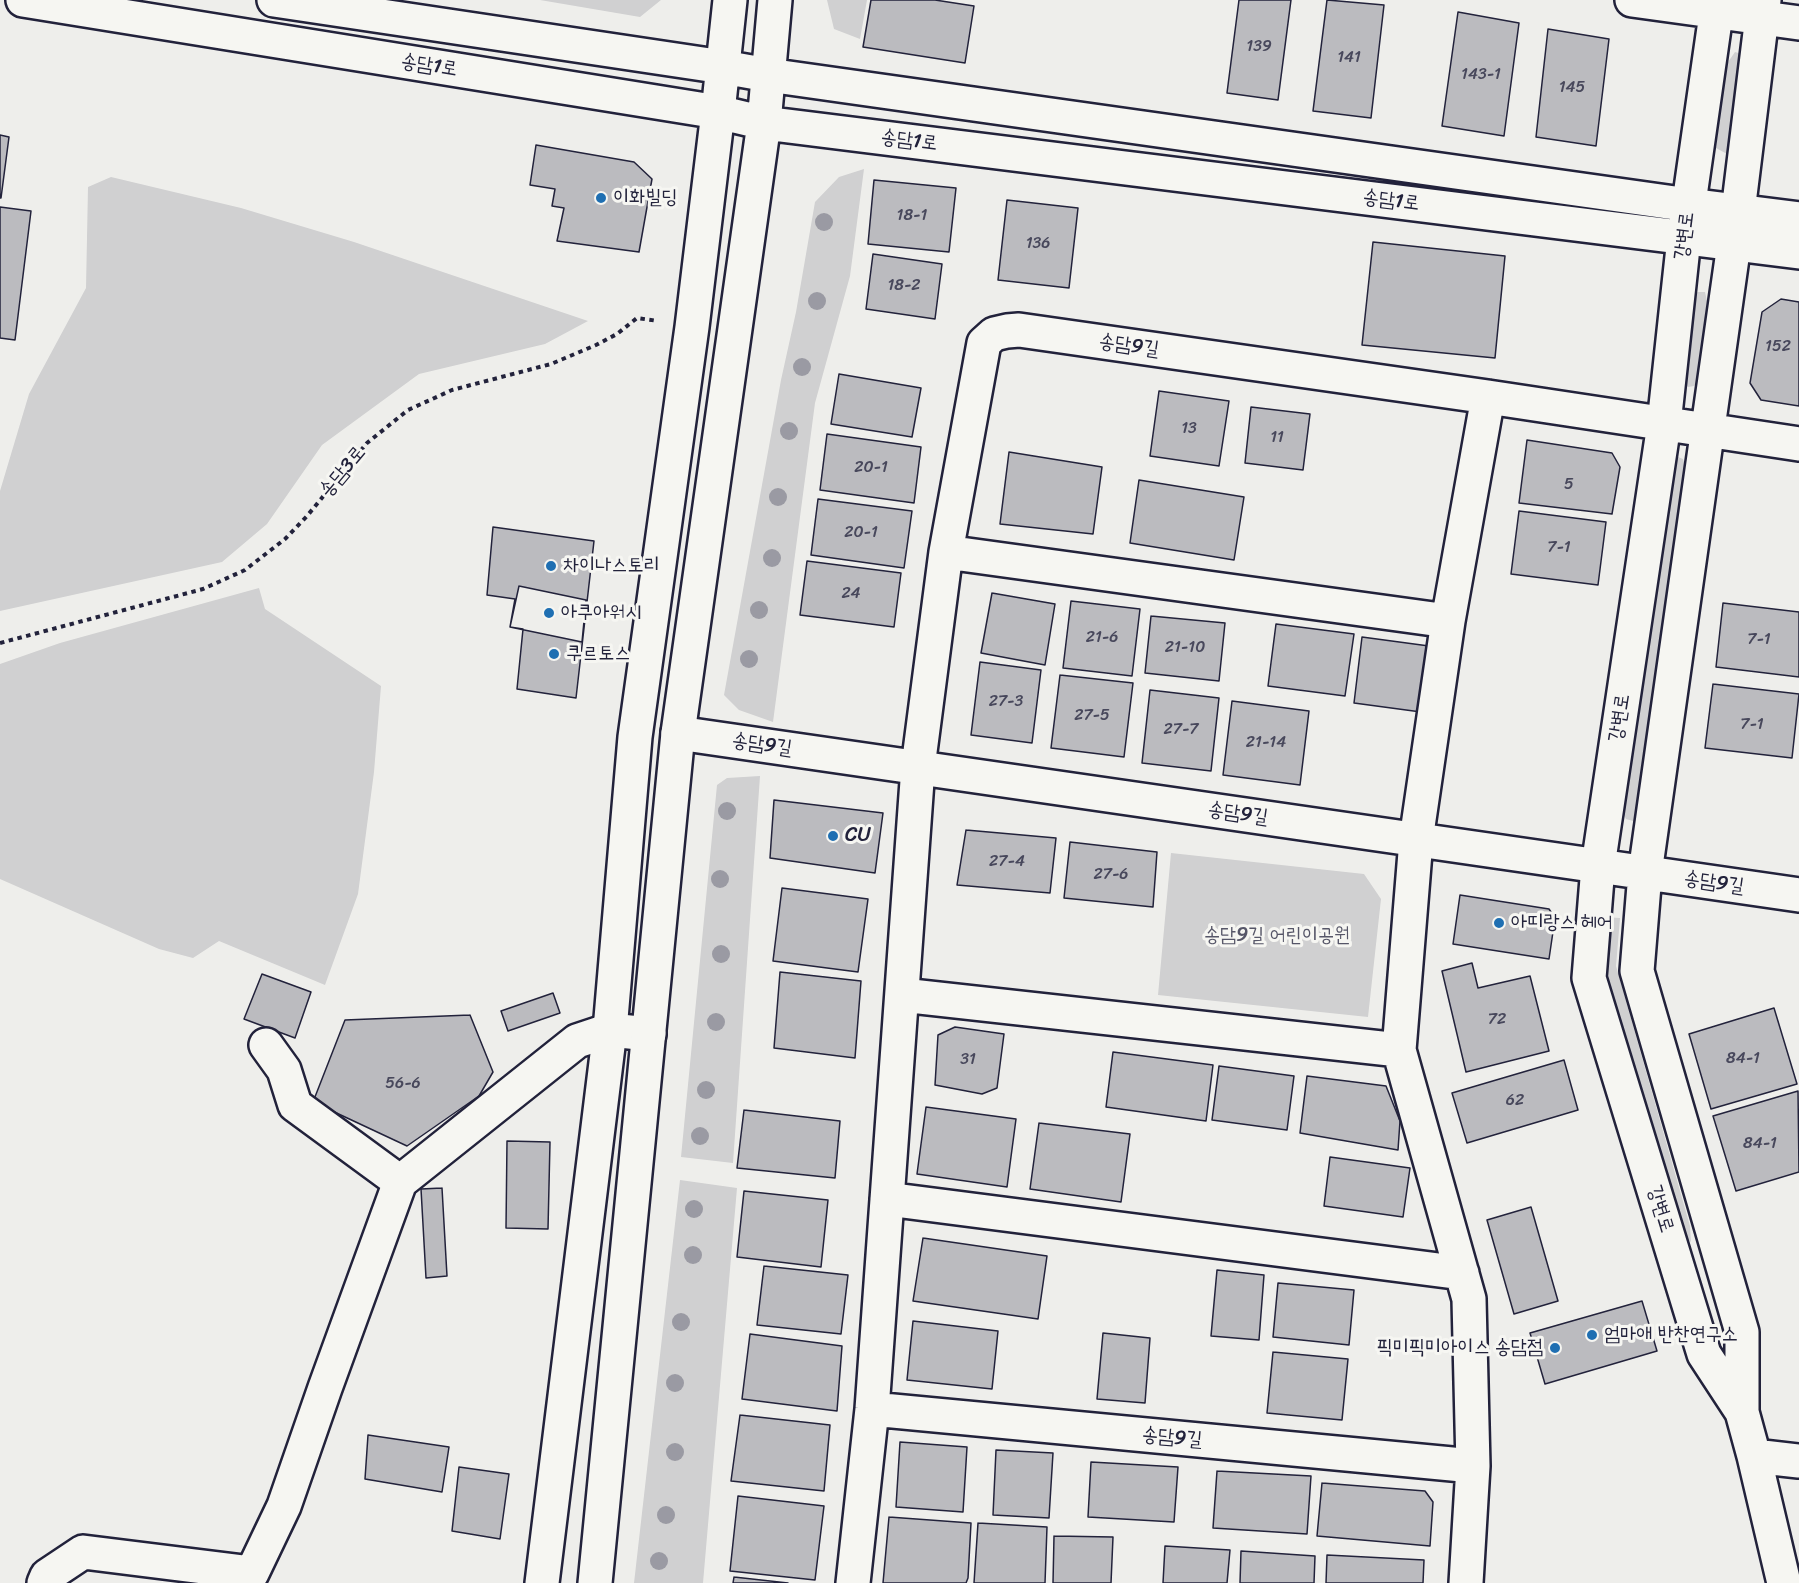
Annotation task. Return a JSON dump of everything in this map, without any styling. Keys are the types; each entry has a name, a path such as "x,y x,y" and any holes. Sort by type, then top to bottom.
{"main road":[{"name":"송담1로","path":"23,0 718,112 764,123 1799,252"},
{"name":"송담1로","path":"274,0 723,66 768,75 1689,206 1799,219"},
{"path":"542,1583 610,1030 635,737 692,327 730,0"},
{"path":"595,1583 678,733 764,123 775,0"},
{"path":"1632,0 1763,9 1799,23"},
{"name":"강변로","path":"1717,6 1684,238 1664,424 1598,866 1589,978 1704,1354 1742,1412"},
{"name":"강변로","path":"1763,9 1734,244 1645,873 1637,971 1742,1332 1742,1412 1784,1583"},
{"path":"723,66 764,123"},
{"name":"송담9길","path":"853,1583 872,1409 918,767 946,552 984,343 994,334 1019,330 1799,444"},
{"path":"1466,1583 1473,1466 1469,1299 1399,1050 1416,840 1448,621 1488,397"},
{"path":"946,552 1448,621"},
{"name":"송담9길","path":"678,733 1799,895"},
{"path":"902,994 1399,1050"},
{"path":"44,1583 47,1576 83,1552 252,1573 284,1506 400,1182 577,1041 610,1030 649,1034"},
{"path":"266,1045 284,1071 295,1105 400,1182"},
{"path":"887,1199 1462,1273"},
{"name":"송담9길","path":"872,1409 1473,1466"},
{"path":"1754,1456 1799,1461"}],"path":[{"name":"송담3로","path":"0,643 204,589 244,570 285,539 307,516 367,442 408,410 453,390 552,364 617,334 637,318 692,327"}],"green space":[{"path":"540,0 661,0 640,17"},
{"path":"827,0 867,0 860,39 834,29"},
{"path":"1735,52 1745,55 1733,145 1727,154 1716,148 1726,65"},
{"path":"864,169 850,276 815,403 773,722 739,710 724,695 815,202 839,177"},
{"path":"111,177 241,208 354,242 588,321 545,344 419,374 322,445 267,524 222,562 0,611 0,491 29,394 86,288 88,187"},
{"path":"1705,292 1707,301 1698,381 1694,386 1688,387 1683,381 1694,294"},
{"path":"1673,458 1683,459 1685,474 1638,820 1633,821 1626,819 1622,811"},
{"path":"259,588 265,609 381,686 374,772 358,894 325,985 219,941 193,958 159,949 0,879 0,664 60,643"},
{"path":"760,776 733,1163 681,1157 717,785 727,778"},
{"name":"송담9길 어린이공원","path":"1171,853 1364,874 1381,899 1368,1017 1158,995"},
{"path":"1604,917 1620,918 1616,966 1690,1226 1691,1242 1676,1229 1604,970"},
{"path":"680,1180 737,1188 703,1583 634,1583"}],"building":[{"path":"871,0 935,0 974,6 965,63 863,47"},
{"path":"1239,0 1291,0 1278,100 1227,93"},
{"path":"1327,0 1384,5 1371,118 1313,111"},
{"path":"1458,12 1519,23 1504,136 1442,126"},
{"path":"1548,29 1609,39 1596,146 1536,137"},
{"path":"0,135 9,137 1,198 0,198"},
{"name":"이화빌딩","path":"536,145 634,162 652,179 639,252 557,241 564,208 552,206 555,189 530,185"},
{"path":"874,180 956,188 949,252 868,244"},
{"path":"1007,200 1078,208 1069,288 998,280"},
{"path":"0,207 31,211 15,340 0,338"},
{"path":"1373,242 1505,256 1495,358 1362,345"},
{"path":"873,254 942,264 935,319 866,309"},
{"path":"1781,299 1799,302 1799,406 1761,400 1750,383 1762,312"},
{"path":"839,374 921,388 912,437 831,424"},
{"path":"1159,391 1229,401 1219,466 1150,456"},
{"path":"1251,407 1310,414 1303,470 1245,463"},
{"path":"827,434 921,447 914,503 820,490"},
{"path":"1527,440 1612,453 1620,467 1612,514 1519,503"},
{"path":"1009,452 1102,467 1093,534 1000,524"},
{"path":"1139,480 1244,497 1234,560 1130,543"},
{"path":"818,499 912,511 904,568 811,555"},
{"path":"1519,511 1606,522 1598,585 1511,574"},
{"path":"493,527 594,541 576,698 517,689 523,629 510,627 515,599 487,595"},
{"path":"807,561 901,573 894,627 800,615"},
{"name":"아쿠아워시","path":"519,586 586,600 582,642 510,627"},
{"path":"992,593 1055,604 1045,665 981,653"},
{"path":"1071,601 1140,609 1132,676 1063,668"},
{"path":"1723,603 1799,612 1799,677 1716,667"},
{"path":"1151,616 1225,623 1219,681 1145,673"},
{"path":"1276,624 1354,634 1345,696 1268,686"},
{"path":"1362,637 1429,646 1421,712 1354,703"},
{"path":"980,662 1041,670 1032,743 971,735"},
{"path":"1060,675 1133,683 1124,757 1051,748"},
{"path":"1713,684 1799,694 1792,758 1705,748"},
{"path":"1150,690 1219,698 1211,771 1142,763"},
{"path":"1232,701 1309,711 1300,785 1223,775"},
{"path":"774,800 883,813 875,873 770,858"},
{"path":"966,830 1056,838 1050,893 957,885"},
{"path":"1070,842 1157,852 1153,907 1064,898"},
{"path":"782,888 868,899 858,972 773,961"},
{"path":"1460,895 1549,909 1555,918 1549,959 1453,944"},
{"path":"1472,963 1478,988 1530,976 1549,1051 1466,1072 1442,971"},
{"path":"780,972 861,981 855,1058 774,1048"},
{"path":"262,974 311,992 295,1038 244,1019"},
{"path":"553,993 560,1013 508,1031 501,1011"},
{"path":"1774,1008 1797,1084 1711,1109 1689,1034"},
{"path":"470,1015 493,1072 479,1096 407,1146 313,1102 345,1020"},
{"path":"955,1027 1004,1034 997,1088 982,1094 935,1085 938,1035"},
{"path":"1113,1052 1213,1065 1206,1121 1106,1107"},
{"path":"1564,1060 1578,1110 1467,1143 1452,1093"},
{"path":"1219,1066 1294,1076 1287,1130 1212,1120"},
{"path":"1307,1076 1386,1086 1400,1121 1398,1150 1300,1133"},
{"path":"1798,1091 1799,1172 1736,1191 1713,1116"},
{"path":"926,1107 1016,1119 1007,1187 917,1174"},
{"path":"744,1110 840,1121 835,1178 737,1168"},
{"path":"1039,1123 1130,1134 1121,1202 1030,1189"},
{"path":"507,1141 550,1142 548,1229 506,1228"},
{"path":"1330,1157 1410,1168 1403,1217 1324,1206"},
{"path":"442,1188 447,1276 426,1278 421,1189"},
{"path":"744,1191 828,1200 821,1267 737,1257"},
{"path":"1531,1207 1558,1301 1514,1314 1487,1220"},
{"path":"923,1238 1047,1256 1038,1319 913,1301"},
{"path":"764,1266 848,1275 841,1334 757,1325"},
{"path":"1217,1270 1264,1275 1259,1340 1211,1336"},
{"path":"1278,1283 1354,1290 1349,1345 1273,1337"},
{"path":"1642,1301 1657,1351 1545,1384 1530,1333"},
{"path":"913,1321 998,1331 992,1389 907,1380"},
{"path":"1103,1333 1150,1338 1145,1403 1097,1399"},
{"path":"750,1334 842,1346 837,1411 742,1399"},
{"path":"1273,1352 1348,1359 1342,1420 1267,1413"},
{"path":"740,1415 830,1425 824,1491 731,1481"},
{"path":"368,1435 449,1447 442,1492 365,1479"},
{"path":"900,1442 967,1447 963,1512 896,1507"},
{"path":"996,1450 1053,1453 1049,1518 993,1515"},
{"path":"1091,1462 1178,1467 1174,1522 1088,1517"},
{"path":"459,1467 509,1474 500,1539 452,1531"},
{"path":"1217,1471 1311,1476 1307,1534 1213,1528"},
{"path":"1322,1483 1425,1491 1433,1502 1430,1546 1317,1536"},
{"path":"738,1496 824,1506 815,1580 730,1571"},
{"path":"889,1517 971,1523 966,1583 883,1583"},
{"path":"978,1523 1047,1527 1045,1583 974,1583"},
{"path":"1054,1536 1113,1537 1111,1583 1053,1583"},
{"path":"1165,1546 1230,1550 1227,1583 1163,1583"},
{"path":"1241,1551 1315,1556 1314,1583 1240,1583"},
{"path":"1327,1555 1424,1560 1423,1583 1326,1583"},
{"path":"734,1577 788,1583 733,1583"}],"place":[{"name":"이화빌딩","path":"601,198"},
{"name":"차이나스토리","path":"551,566"},
{"name":"아쿠아워시","path":"549,613"},
{"name":"쿠르토스","path":"554,654"},
{"name":"CU","path":"833,836"},
{"name":"아띠랑스 헤어","path":"1499,923"},
{"name":"엄마애 반찬연구소","path":"1592,1335"},
{"name":"픽미픽미아이스 송담점","path":"1555,1348"}]}
